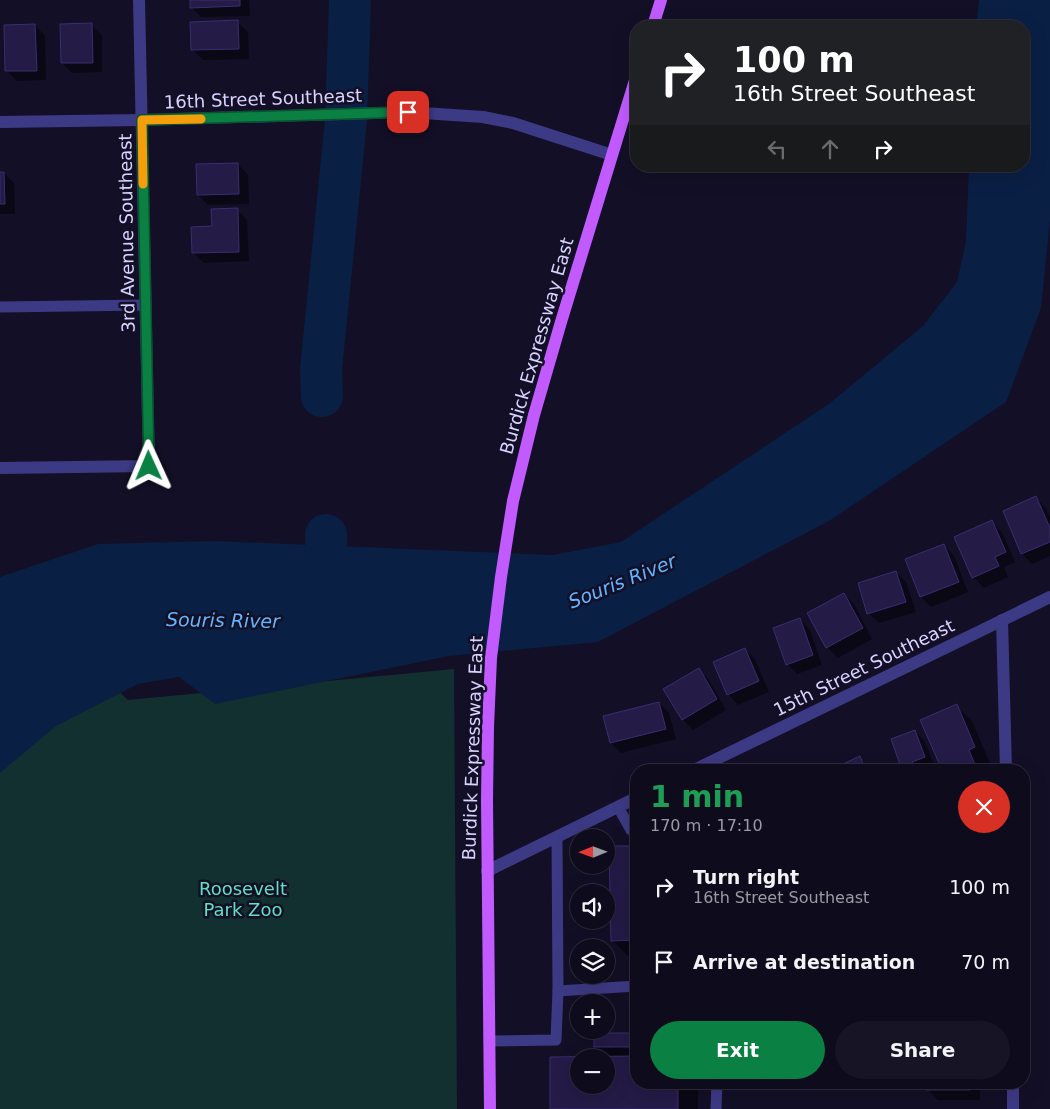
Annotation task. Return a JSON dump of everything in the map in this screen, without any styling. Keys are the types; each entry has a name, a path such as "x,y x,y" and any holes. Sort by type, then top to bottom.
{"main road":[{"path":"655,20 661,0"},
{"name":"Burdick Expressway East","path":"490,1109 487,871 488,726 491,658 501,578 513,501 534,415 630,97"}],"street":[{"name":"3rd Avenue Southeast","path":"0,468 149,466 139,0"},
{"name":"16th Street Southeast","path":"0,122 408,112 484,117 513,123 612,155"},
{"name":"15th Street Southeast","path":"706,764 1050,597"},
{"path":"1002,620 1006,764"},
{"path":"487,871 630,801"},
{"path":"1013,1089 1013,1109"}],"lane":[{"path":"0,307 146,305"},
{"path":"618,807 630,828"},
{"path":"489,1041 556,1040 558,990 557,837"},
{"path":"558,990 630,986"},
{"path":"716,1109 717,1089"}],"green space":[{"name":"Roosevelt Park Zoo","path":"0,580 128,700 454,669 457,1109 0,1109"}],"water":[{"name":"Souris River","path":"979,0 1050,0 1050,220 1041,308 1006,402 829,521 598,642 449,656 215,704 179,677 138,684 56,726 0,773 0,577 98,544 215,541 553,555 621,542 830,403 923,326 957,282 966,241 969,172 1030,172 1030,20 977,20"}],"building":[{"path":"190,0 240,0 240,6 190,8"},
{"path":"238,20 239,49 191,50 190,22"},
{"path":"92,23 93,63 61,63 60,24"},
{"path":"35,24 37,71 5,71 4,25"},
{"path":"238,163 239,194 197,195 196,164"},
{"path":"0,172 4,172 5,204 0,204"},
{"path":"238,208 239,252 192,253 191,227 212,226 211,209"},
{"path":"1036,496 1050,528 1050,542 1021,554 1003,511"},
{"path":"992,520 1006,552 995,557 999,566 972,578 954,537"},
{"path":"944,544 959,582 920,597 905,559"},
{"path":"896,571 906,602 867,614 858,583"},
{"path":"844,593 863,628 826,648 807,613"},
{"path":"800,618 813,655 786,665 773,628"},
{"path":"745,648 759,681 727,695 713,662"},
{"path":"699,668 717,699 682,720 663,689"},
{"path":"659,702 666,729 610,743 603,716"},
{"path":"957,704 975,747 969,750 975,764 939,764 920,720"},
{"path":"915,730 925,757 912,762 913,764 900,764 891,739"},
{"path":"860,756 863,764 843,764"},
{"path":"615,846 630,846 630,940 615,941 615,939 611,939 611,929 615,929 615,884 610,884 610,874 615,874"},
{"path":"615,1033 630,1033 630,1047 594,1047 594,1039 615,1039"},
{"path":"615,1056 630,1056 630,1089 678,1089 678,1109 550,1109 550,1057 570,1057 570,1094 615,1094"},
{"path":"926,1089 970,1089 970,1090"}],"waterway":[{"path":"322,396 321,369 346,120 350,0"},
{"path":"326,535 328,605"}],"slow traffic":[{"path":"143,184 142,120 201,119"}],"route":[{"path":"149,466 142,120 408,112"}]}
